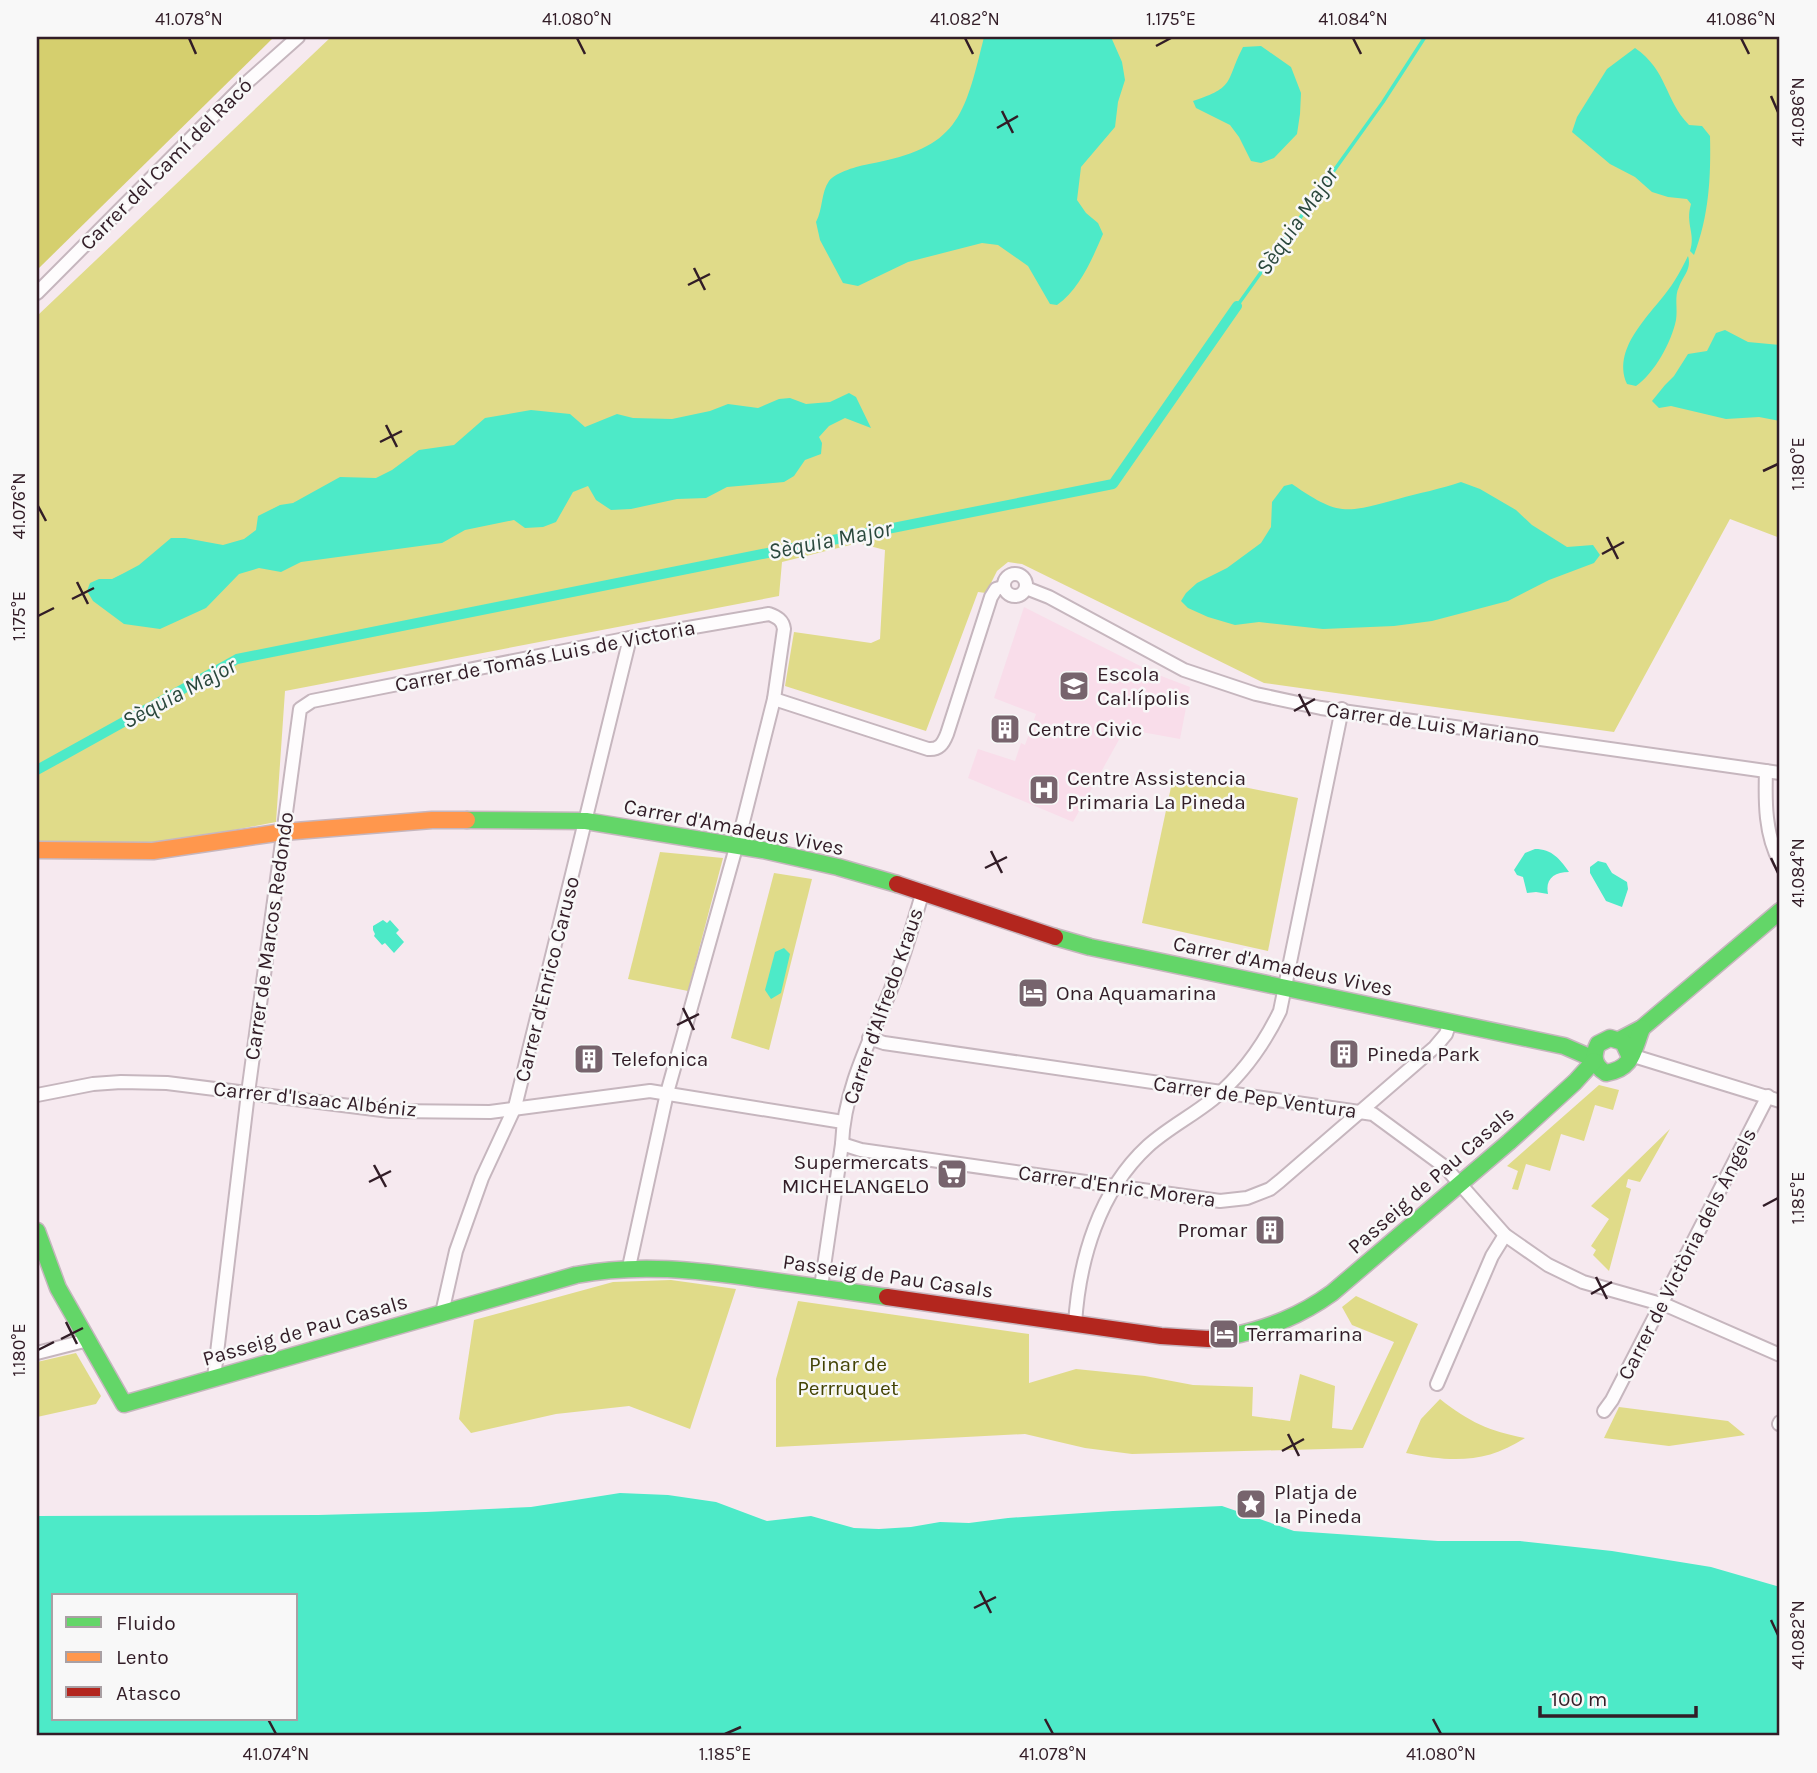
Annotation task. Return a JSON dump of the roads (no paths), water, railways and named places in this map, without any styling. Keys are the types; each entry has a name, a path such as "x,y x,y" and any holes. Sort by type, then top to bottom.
{"street":[{"name":"Carrer del Camí del Racó","path":"37,293 244,85 298,37"},
{"name":"Carrer de Luis Mariano","path":"774,699 928,749 939,747 947,734 990,597 996,589 1003,587 1008,595 1015,597 1022,594 1026,588 1049,597 1154,656 1196,675 1272,698 1321,708 1780,774"},
{"name":"Carrer de Tomás Luis de Victoria","path":"305,705 630,638 769,614 784,624 774,699"},
{"name":"Carrer d'Enrico Caruso","path":"442,1313 456,1251 482,1178 515,1107 630,638"},
{"path":"629,1268 667,1093 774,699"},
{"name":"Carrer de Marcos Redondo","path":"214,1378 297,718 300,709 305,705"},
{"path":"1075,1324 1087,1252 1095,1226 1114,1187 1150,1144 1222,1091 1264,1041 1280,1011 1342,709"},
{"path":"1766,771 1766,815 1780,862"},
{"name":"Carrer d'Amadeus Vives","path":"37,850 153,851 283,832 432,820 586,821 736,845 838,867 923,891 1090,947 1575,1049 1598,1059"},
{"name":"Carrer d'Alfredo Kraus","path":"821,1287 843,1122 869,1038 895,980 923,891"},
{"path":"1619,1040 1640,1032 1780,911"},
{"name":"Carrer d'Enric Morera","path":"842,1144 860,1150 1114,1187 1220,1201 1247,1198 1270,1189 1361,1112 1441,1041 1450,1022"},
{"path":"1637,1061 1640,1032"},
{"name":"Carrer de Pep Ventura","path":"869,1038 884,1043 1361,1112 1382,1119 1445,1167 1505,1235 1535,1258 1571,1277 1662,1304 1780,1355"},
{"path":"1637,1061 1616,1073 1598,1059 1608,1038 1619,1040 1637,1061 1774,1099"},
{"path":"1575,1049 1582,1062 1578,1078"},
{"name":"Passeig de Pau Casals","path":"88,1340 124,1404 576,1275 629,1268 689,1269 1161,1336 1208,1339 1250,1333 1280,1324 1307,1311 1332,1293 1460,1184 1598,1059"},
{"name":"Carrer d'Isaac Albéniz","path":"37,1095 93,1084 167,1083 390,1111 490,1112 650,1091 843,1122"},
{"name":"Carrer de Victòria dels Àngels","path":"1604,1411 1774,1099"},
{"path":"37,1231 58,1288 88,1340 37,1353"},
{"path":"1437,1384 1492,1256 1505,1235"}],"waterway":[{"name":"Sèquia Major","path":"1237,306 1383,102 1425,37"},
{"name":"Sèquia Major","path":"37,770 237,659 1113,484 1237,306"}],"place":[{"name":"Escola Cal·lípolis","path":"1074,686"},
{"name":"Centre Civic","path":"1005,729"},
{"name":"Centre Assistencia Primaria La Pineda","path":"1044,790"},
{"name":"Ona Aquamarina","path":"1033,993"},
{"name":"Pineda Park","path":"1344,1054"},
{"name":"Telefonica","path":"589,1059"},
{"name":"Supermercats MICHELANGELO","path":"952,1174"},
{"name":"Promar","path":"1270,1230"},
{"name":"Terramarina","path":"1224,1334"},
{"name":"Platja de la Pineda","path":"1251,1504"}],"park label":[{"name":"Pinar de Perrruquet","path":"848,1376"}]}
